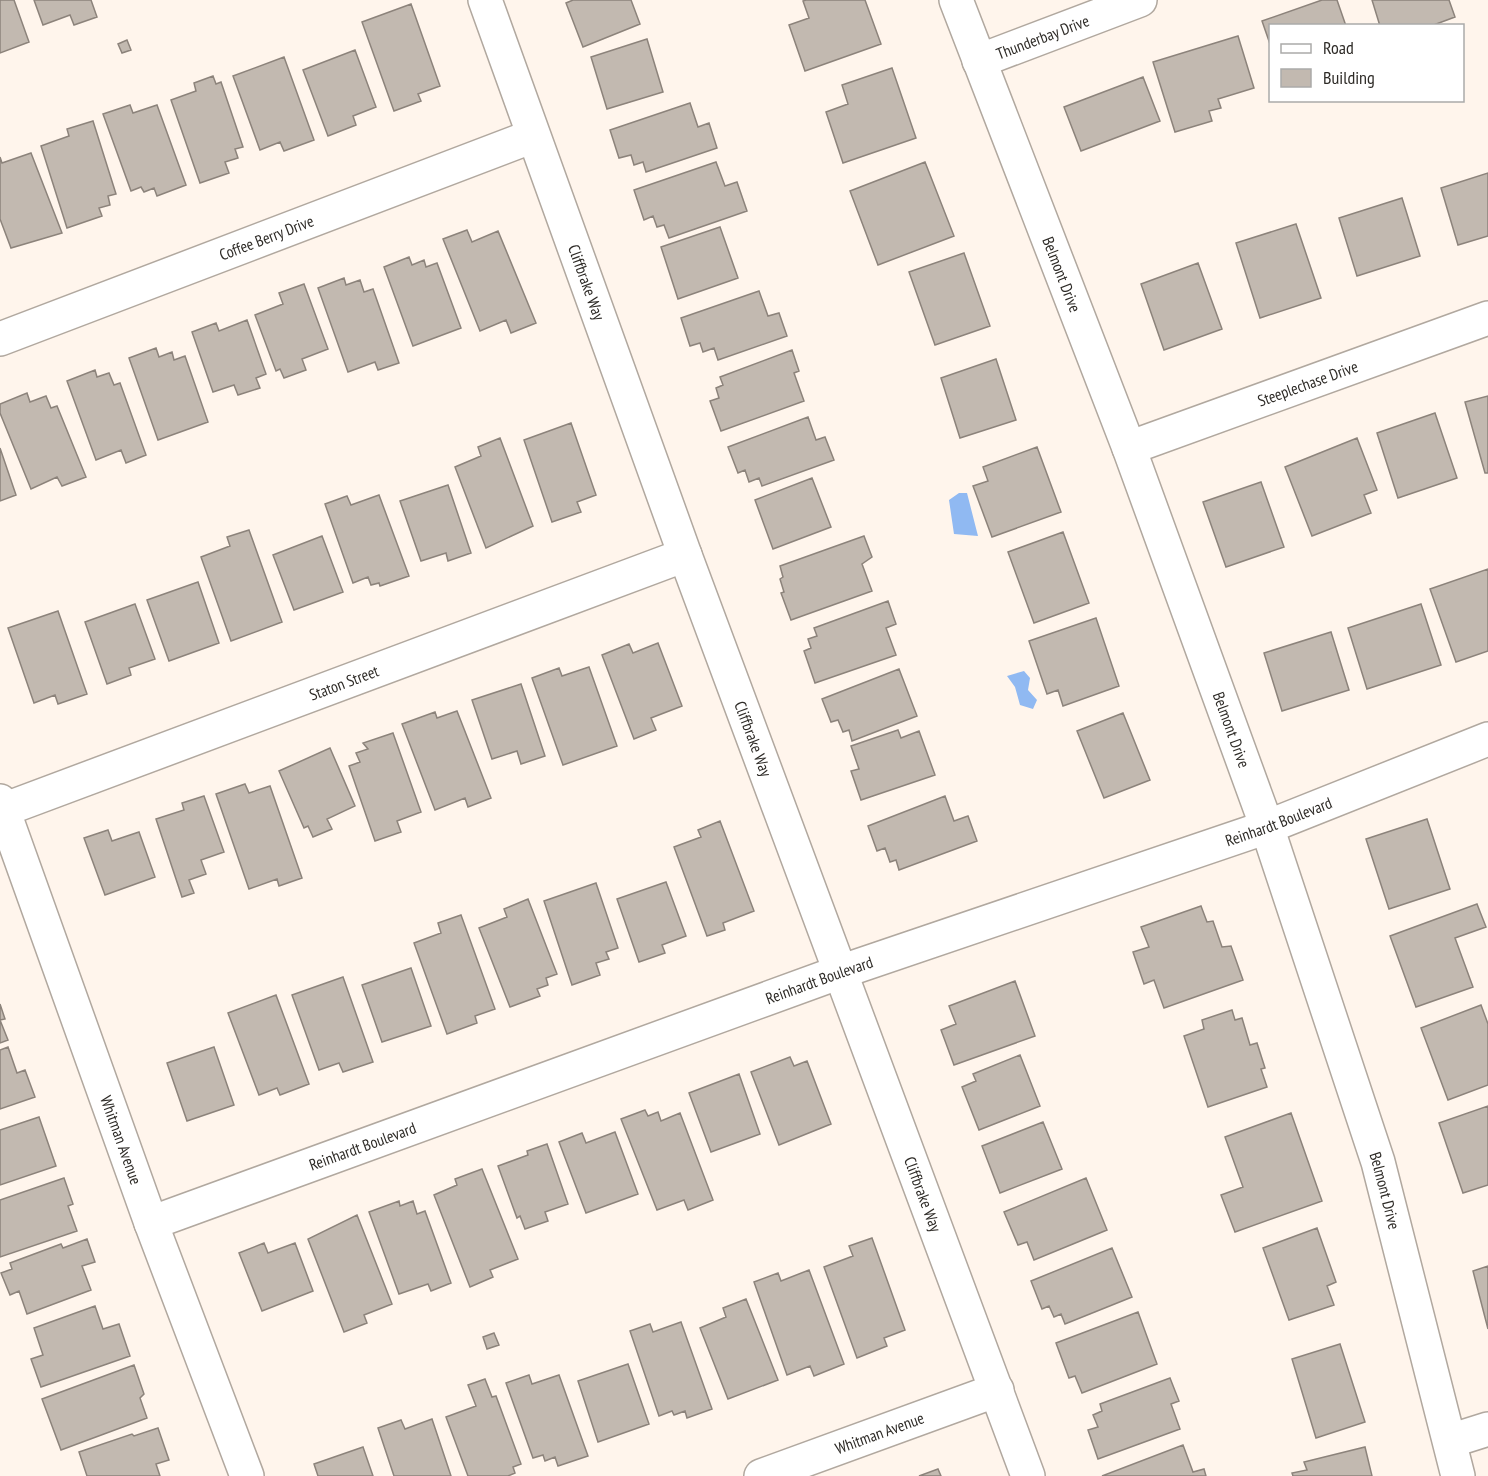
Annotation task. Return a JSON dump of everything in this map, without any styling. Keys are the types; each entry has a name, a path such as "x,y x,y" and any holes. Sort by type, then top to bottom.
{"street":[{"name":"Cliffbrake Way","path":"485,0 685,555 1028,1476"},
{"name":"Belmont Drive","path":"956,0 1129,448 1266,827 1378,1162 1458,1476"},
{"name":"Thunderbay Drive","path":"979,61 1140,0"},
{"name":"Coffee Berry Drive","path":"0,339 533,136"},
{"name":"Steeplechase Drive","path":"1129,448 1488,318"},
{"name":"Staton Street","path":"2,806 685,555"},
{"name":"Reinhardt Boulevard","path":"152,1223 840,972 1266,827 1488,739"},
{"name":"Whitman Avenue","path":"2,806 152,1223 247,1476"},
{"name":"Whitman Avenue","path":"761,1476 997,1390"},
{"path":"1450,1441 1488,1430"}],"water":[{"path":"959,493 967,493 978,536 954,534 949,500"},
{"path":"1024,671 1030,678 1028,690 1037,700 1033,709 1020,705 1015,687 1007,676"}],"building":[{"path":"0,0 14,0 29,42 0,53"},
{"path":"34,0 91,0 97,17 74,25 70,15 43,25"},
{"path":"573,0 631,0 640,24 583,47 566,3"},
{"path":"865,0 881,44 805,71 789,25 809,18 803,1"},
{"path":"1322,0 1337,0 1345,24 1269,24 1269,41 1262,21"},
{"path":"1372,0 1449,0 1455,17 1436,24 1379,24"},
{"path":"411,4 440,86 418,94 421,101 394,111 362,22"},
{"path":"1238,36 1254,88 1218,99 1221,108 1209,111 1212,121 1175,132 1153,62"},
{"path":"647,39 663,92 607,109 591,57"},
{"path":"127,40 131,50 122,53 118,44"},
{"path":"355,50 376,107 353,116 356,125 328,136 303,70"},
{"path":"284,57 314,140 284,151 280,142 260,150 233,76"},
{"path":"892,68 916,138 843,163 826,112 848,104 842,85"},
{"path":"213,76 216,84 221,82 243,147 235,149 238,158 225,162 229,173 200,183 171,100 196,91 194,83"},
{"path":"1143,77 1160,121 1081,151 1064,107"},
{"path":"690,103 698,127 709,123 717,148 646,172 643,162 634,165 631,155 619,158 610,130"},
{"path":"130,105 133,113 157,105 186,185 157,196 154,188 144,192 141,187 131,191 103,114"},
{"path":"93,121 116,194 108,196 110,205 99,208 102,216 67,228 41,146 69,136 67,129"},
{"path":"31,153 62,233 11,248 0,219 0,157 2,163"},
{"path":"716,162 725,186 737,182 747,211 669,238 664,225 657,227 653,216 644,220 634,190"},
{"path":"925,162 954,236 878,265 850,191"},
{"path":"1488,173 1488,236 1458,245 1441,188"},
{"path":"1402,198 1420,256 1357,276 1339,218"},
{"path":"1296,224 1321,298 1260,318 1236,243"},
{"path":"720,227 738,278 678,299 661,247"},
{"path":"467,230 472,242 498,231 536,323 511,333 506,320 480,331 443,239"},
{"path":"964,253 990,326 935,345 909,272"},
{"path":"409,257 412,265 424,260 426,267 437,263 461,328 413,346 384,267"},
{"path":"1198,263 1222,329 1164,350 1141,284"},
{"path":"344,278 346,285 360,280 364,292 373,289 399,363 378,370 375,362 348,372 318,288"},
{"path":"304,284 328,349 302,359 306,370 284,378 280,369 276,371 255,315 283,304 279,293"},
{"path":"759,291 768,316 779,313 787,336 718,360 714,348 703,352 700,343 690,346 681,318"},
{"path":"247,320 266,374 256,378 260,388 238,395 234,385 213,392 192,332 216,323 219,331"},
{"path":"156,348 159,357 172,352 174,360 185,356 208,422 158,440 129,358"},
{"path":"792,350 799,371 794,373 804,401 721,431 710,401 719,398 716,388 723,385 720,377"},
{"path":"996,359 1016,420 960,438 941,378"},
{"path":"95,370 97,377 109,373 114,385 120,383 146,455 126,463 121,450 96,460 67,381"},
{"path":"27,393 30,402 46,396 51,408 57,406 86,477 62,486 57,477 31,489 0,413 0,404"},
{"path":"1488,396 1488,473 1485,473 1465,402"},
{"path":"1435,413 1457,478 1398,498 1377,433"},
{"path":"808,417 816,440 825,437 834,460 762,486 759,478 749,482 745,470 738,473 728,447"},
{"path":"571,423 596,495 577,502 581,512 552,522 524,440"},
{"path":"500,438 533,526 486,548 455,467 481,456 478,447"},
{"path":"1357,438 1377,490 1364,495 1371,513 1312,536 1285,467"},
{"path":"1037,447 1061,512 992,537 973,486 988,481 983,467"},
{"path":"0,448 16,495 0,501"},
{"path":"812,478 831,527 773,549 755,500"},
{"path":"1261,482 1284,547 1226,567 1203,502"},
{"path":"448,485 471,553 448,561 446,553 421,561 400,501"},
{"path":"379,495 409,576 380,586 379,583 371,585 368,577 353,583 325,504 347,496 351,505"},
{"path":"249,530 282,622 231,641 201,557 230,546 227,537"},
{"path":"1063,532 1089,603 1034,623 1008,552"},
{"path":"322,536 343,592 294,610 273,555"},
{"path":"864,536 872,557 862,564 872,591 791,620 781,593 784,592 780,579 783,577 780,566"},
{"path":"1488,569 1488,651 1456,662 1430,589"},
{"path":"198,582 219,643 169,661 147,600"},
{"path":"888,601 896,624 886,628 896,655 815,683 804,651 811,648 808,639 817,636 814,628"},
{"path":"135,604 155,659 129,668 131,675 107,684 85,622"},
{"path":"1421,604 1441,665 1367,689 1348,628"},
{"path":"58,611 87,694 58,704 55,695 34,703 8,628"},
{"path":"1096,618 1119,686 1063,706 1058,690 1047,694 1029,641"},
{"path":"1331,632 1349,690 1282,711 1264,653"},
{"path":"658,643 682,706 651,718 656,730 634,739 602,655 629,644 633,653"},
{"path":"589,667 617,746 563,765 532,678 559,668 562,676"},
{"path":"899,669 917,716 852,741 849,730 843,732 838,720 831,722 822,699"},
{"path":"521,684 545,756 521,764 517,751 492,759 472,700"},
{"path":"457,711 491,798 468,807 465,798 435,810 402,724 435,712 437,718"},
{"path":"1123,713 1150,780 1104,798 1077,731"},
{"path":"898,730 901,738 919,731 935,775 861,800 851,771 859,769 851,746"},
{"path":"393,733 421,812 397,821 401,832 375,841 349,766 360,762 356,753 368,749 363,743"},
{"path":"330,748 355,806 327,819 332,829 313,837 308,826 304,828 279,771"},
{"path":"245,784 249,793 270,786 302,878 279,886 277,879 249,889 216,794"},
{"path":"204,796 224,852 201,860 206,874 189,880 194,893 182,897 156,819 184,810 182,803"},
{"path":"945,796 954,821 968,816 977,841 899,870 896,860 890,862 885,848 877,851 868,826"},
{"path":"1427,819 1450,889 1389,909 1366,839"},
{"path":"720,821 754,911 723,923 725,930 707,936 674,847 701,837 698,830"},
{"path":"108,830 112,841 139,832 155,877 105,895 84,838"},
{"path":"666,882 686,936 662,945 665,953 639,962 617,899"},
{"path":"596,883 618,948 606,952 609,959 596,963 600,975 572,985 544,901"},
{"path":"528,899 557,974 546,978 548,985 537,989 540,996 510,1007 479,928 507,917 504,909"},
{"path":"1477,904 1486,927 1455,938 1473,987 1416,1007 1390,936"},
{"path":"1201,906 1207,922 1213,921 1222,947 1231,946 1243,980 1164,1008 1154,980 1144,984 1133,952 1149,947 1141,927"},
{"path":"461,915 495,1009 475,1016 477,1023 447,1034 414,943 441,933 438,923"},
{"path":"411,968 431,1026 382,1042 362,985"},
{"path":"343,977 373,1062 343,1072 339,1063 319,1070 292,995"},
{"path":"1015,981 1035,1036 954,1065 941,1030 956,1024 949,1006"},
{"path":"276,995 309,1084 280,1095 277,1088 259,1095 228,1013"},
{"path":"0,1004 5,1019 0,1020"},
{"path":"1481,1005 1488,1024 1488,1085 1448,1100 1421,1028"},
{"path":"1232,1010 1235,1020 1242,1018 1250,1045 1257,1043 1265,1068 1261,1069 1267,1087 1208,1107 1184,1036 1204,1029 1202,1020"},
{"path":"0,1020 8,1040 0,1043"},
{"path":"8,1047 17,1073 25,1070 35,1097 0,1109 0,1050"},
{"path":"214,1047 234,1105 187,1121 167,1063"},
{"path":"1020,1055 1040,1106 979,1130 962,1087 976,1081 973,1074"},
{"path":"790,1057 794,1066 807,1061 831,1124 779,1145 751,1072"},
{"path":"739,1074 760,1134 711,1152 689,1093"},
{"path":"1488,1106 1488,1185 1463,1193 1439,1123"},
{"path":"645,1110 648,1116 658,1112 661,1121 680,1113 713,1200 688,1210 684,1200 657,1210 621,1119"},
{"path":"1291,1113 1322,1201 1235,1232 1221,1195 1243,1187 1225,1137"},
{"path":"39,1117 56,1166 0,1185 0,1130"},
{"path":"1043,1122 1062,1169 1000,1193 982,1146"},
{"path":"615,1132 638,1194 586,1213 559,1142 582,1133 586,1143"},
{"path":"547,1144 568,1204 545,1212 548,1221 525,1229 520,1216 517,1218 498,1166 528,1155 527,1151"},
{"path":"482,1169 518,1259 490,1270 493,1277 470,1287 434,1195 457,1185 455,1179"},
{"path":"64,1178 73,1204 68,1206 77,1231 0,1257 0,1200"},
{"path":"1086,1178 1107,1230 1034,1260 1027,1242 1018,1245 1004,1212"},
{"path":"399,1201 400,1206 413,1201 417,1214 425,1211 451,1283 431,1291 428,1284 399,1294 369,1212"},
{"path":"357,1215 392,1304 364,1315 367,1323 344,1332 308,1239"},
{"path":"1317,1228 1336,1282 1327,1286 1334,1305 1289,1320 1263,1248"},
{"path":"872,1238 905,1330 884,1338 887,1346 857,1358 824,1267 853,1256 849,1246"},
{"path":"87,1239 95,1262 82,1266 91,1290 27,1314 19,1291 10,1295 1,1273 12,1269 10,1263 61,1244 63,1248"},
{"path":"264,1243 268,1253 295,1243 313,1291 262,1311 239,1253"},
{"path":"1112,1248 1132,1297 1065,1324 1061,1314 1054,1317 1049,1306 1042,1309 1031,1281"},
{"path":"1488,1266 1488,1329 1473,1271"},
{"path":"809,1270 844,1364 814,1376 810,1366 787,1375 754,1282 778,1273 781,1281"},
{"path":"746,1299 778,1380 728,1399 700,1328 726,1317 723,1308"},
{"path":"95,1306 103,1329 119,1324 130,1356 41,1387 31,1359 43,1355 34,1328"},
{"path":"1138,1312 1157,1364 1082,1393 1075,1376 1069,1378 1056,1343"},
{"path":"681,1322 712,1409 687,1418 685,1411 674,1415 672,1411 659,1416 630,1331 650,1324 653,1332"},
{"path":"494,1333 499,1345 487,1349 483,1337"},
{"path":"1340,1344 1365,1422 1316,1438 1292,1359"},
{"path":"628,1364 649,1424 598,1442 578,1381"},
{"path":"134,1365 144,1394 140,1398 147,1418 61,1450 42,1399"},
{"path":"529,1375 532,1384 559,1375 588,1456 558,1466 555,1457 545,1461 543,1455 533,1458 506,1383"},
{"path":"1170,1378 1179,1401 1171,1404 1180,1429 1098,1459 1088,1430 1098,1427 1093,1415 1102,1411 1100,1404"},
{"path":"485,1379 492,1397 496,1396 521,1464 513,1467 515,1473 508,1476 468,1476 446,1417 476,1406 468,1385"},
{"path":"432,1419 451,1476 394,1476 378,1428 401,1420 405,1429"},
{"path":"158,1428 169,1460 156,1464 160,1476 87,1476 79,1452 132,1434 134,1436"},
{"path":"1183,1445 1193,1472 1204,1469 1206,1476 1102,1476"},
{"path":"363,1447 373,1476 318,1476 314,1464"},
{"path":"1365,1447 1372,1476 1293,1476 1292,1473 1307,1470 1304,1462"},
{"path":"938,1469 941,1476 919,1476"}]}
